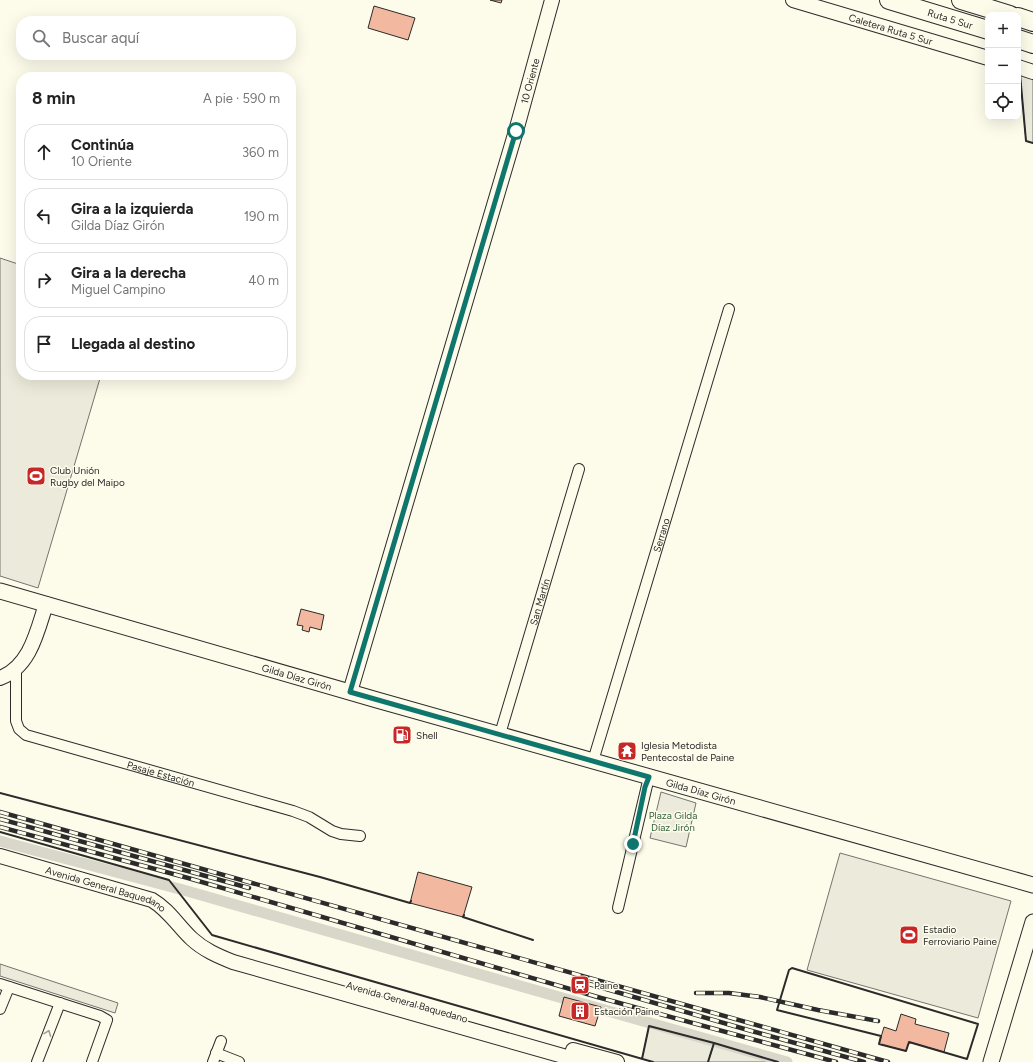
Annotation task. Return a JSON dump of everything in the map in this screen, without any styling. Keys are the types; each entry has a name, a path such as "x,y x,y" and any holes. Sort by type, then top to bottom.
{"highway":[{"name":"Ruta 5 Sur","path":"889,0 985,29"},
{"path":"961,0 1000,12"},
{"path":"1021,18 1033,22"},
{"path":"1021,40 1033,44"}],"main road":[{"name":"Gilda Díaz Girón","path":"0,591 350,692 1033,885"},
{"path":"991,1062 1033,922"}],"street":[{"name":"10 Oriente","path":"350,692 516,131 552,0"},
{"name":"Caletera Ruta 5 Sur","path":"793,0 985,57"},
{"path":"1021,68 1033,72"},
{"name":"Serrano","path":"593,761 729,309"},
{"name":"San Martín","path":"500,734 579,469"},
{"path":"0,678 16,669 32,646 46,604"},
{"name":"Pasaje Estación","path":"16,669 16,721 19,729 26,734 293,811 309,817 332,831 341,834 360,836"},
{"path":"618,908 649,777"},
{"name":"Avenida General Baquedano","path":"0,856 152,900 166,909 198,944 578,1059 617,1062"},
{"path":"0,1010 4,985 100,1016 107,1020 92,1062"},
{"path":"37,1062 60,1003"},
{"path":"221,1041 215,1058 239,1062"}],"green space":[{"name":"Club Unión Rugby del Maipo","path":"0,258 16,263 16,380 100,380 38,588 0,576"},
{"name":"Plaza Gilda Díaz Jirón","path":"661,792 696,803 686,847 650,838"},
{"name":"Estadio Ferroviario Paine","path":"840,853 1011,901 978,1018 807,970"},
{"path":"0,964 118,1003 115,1013 0,976"},
{"path":"714,1043 778,1062 708,1062"}],"shaded area":[{"path":"1021,74 1033,78 1033,143 1026,141"},
{"path":"649,1026 714,1043 708,1062 653,1062 642,1059"}],"building":[{"path":"490,0 502,0 501,3"},
{"path":"374,6 415,18 408,40 368,28"},
{"path":"301,609 324,615 321,630 310,627 309,632 302,630 303,626 297,625"},
{"path":"418,872 472,887 463,917 410,903"},
{"name":"Estación Paine","path":"564,997 601,1007 595,1026 559,1016"},
{"path":"901,1014 916,1019 915,1024 949,1033 944,1052 909,1042 906,1051 879,1044 884,1027 896,1031"}],"waterway":[{"path":"0,841 187,891 787,1062"}],"railway":[{"path":"0,812 888,1062"},
{"path":"0,819 249,888"},
{"path":"0,827 188,878 601,998 836,1062"},
{"path":"589,984 864,1062"},
{"path":"696,993 729,993 760,997 878,1021"}],"wall":[{"path":"1021,84 1026,141 1033,143"},
{"path":"0,793 320,877 410,903 411,901"},
{"path":"0,832 169,880 212,935 653,1062"},
{"path":"464,915 463,917 533,940"},
{"path":"792,968 978,1024 967,1059 909,1042 906,1051 879,1044 881,1036 777,1010 789,970 792,968"},
{"path":"642,1059 649,1026 714,1043"},
{"path":"708,1062 714,1043 778,1062"}],"place":[{"name":"Club Unión Rugby del Maipo","path":"36,476"},
{"name":"Shell","path":"402,735"},
{"name":"Iglesia Metodista Pentecostal de Paine","path":"627,751"},
{"name":"Estadio Ferroviario Paine","path":"909,935"},
{"name":"Paine","path":"580,985"},
{"name":"Estación Paine","path":"580,1011"}],"route":[{"path":"516,131 350,692 649,777 645,787 633,844"}]}
